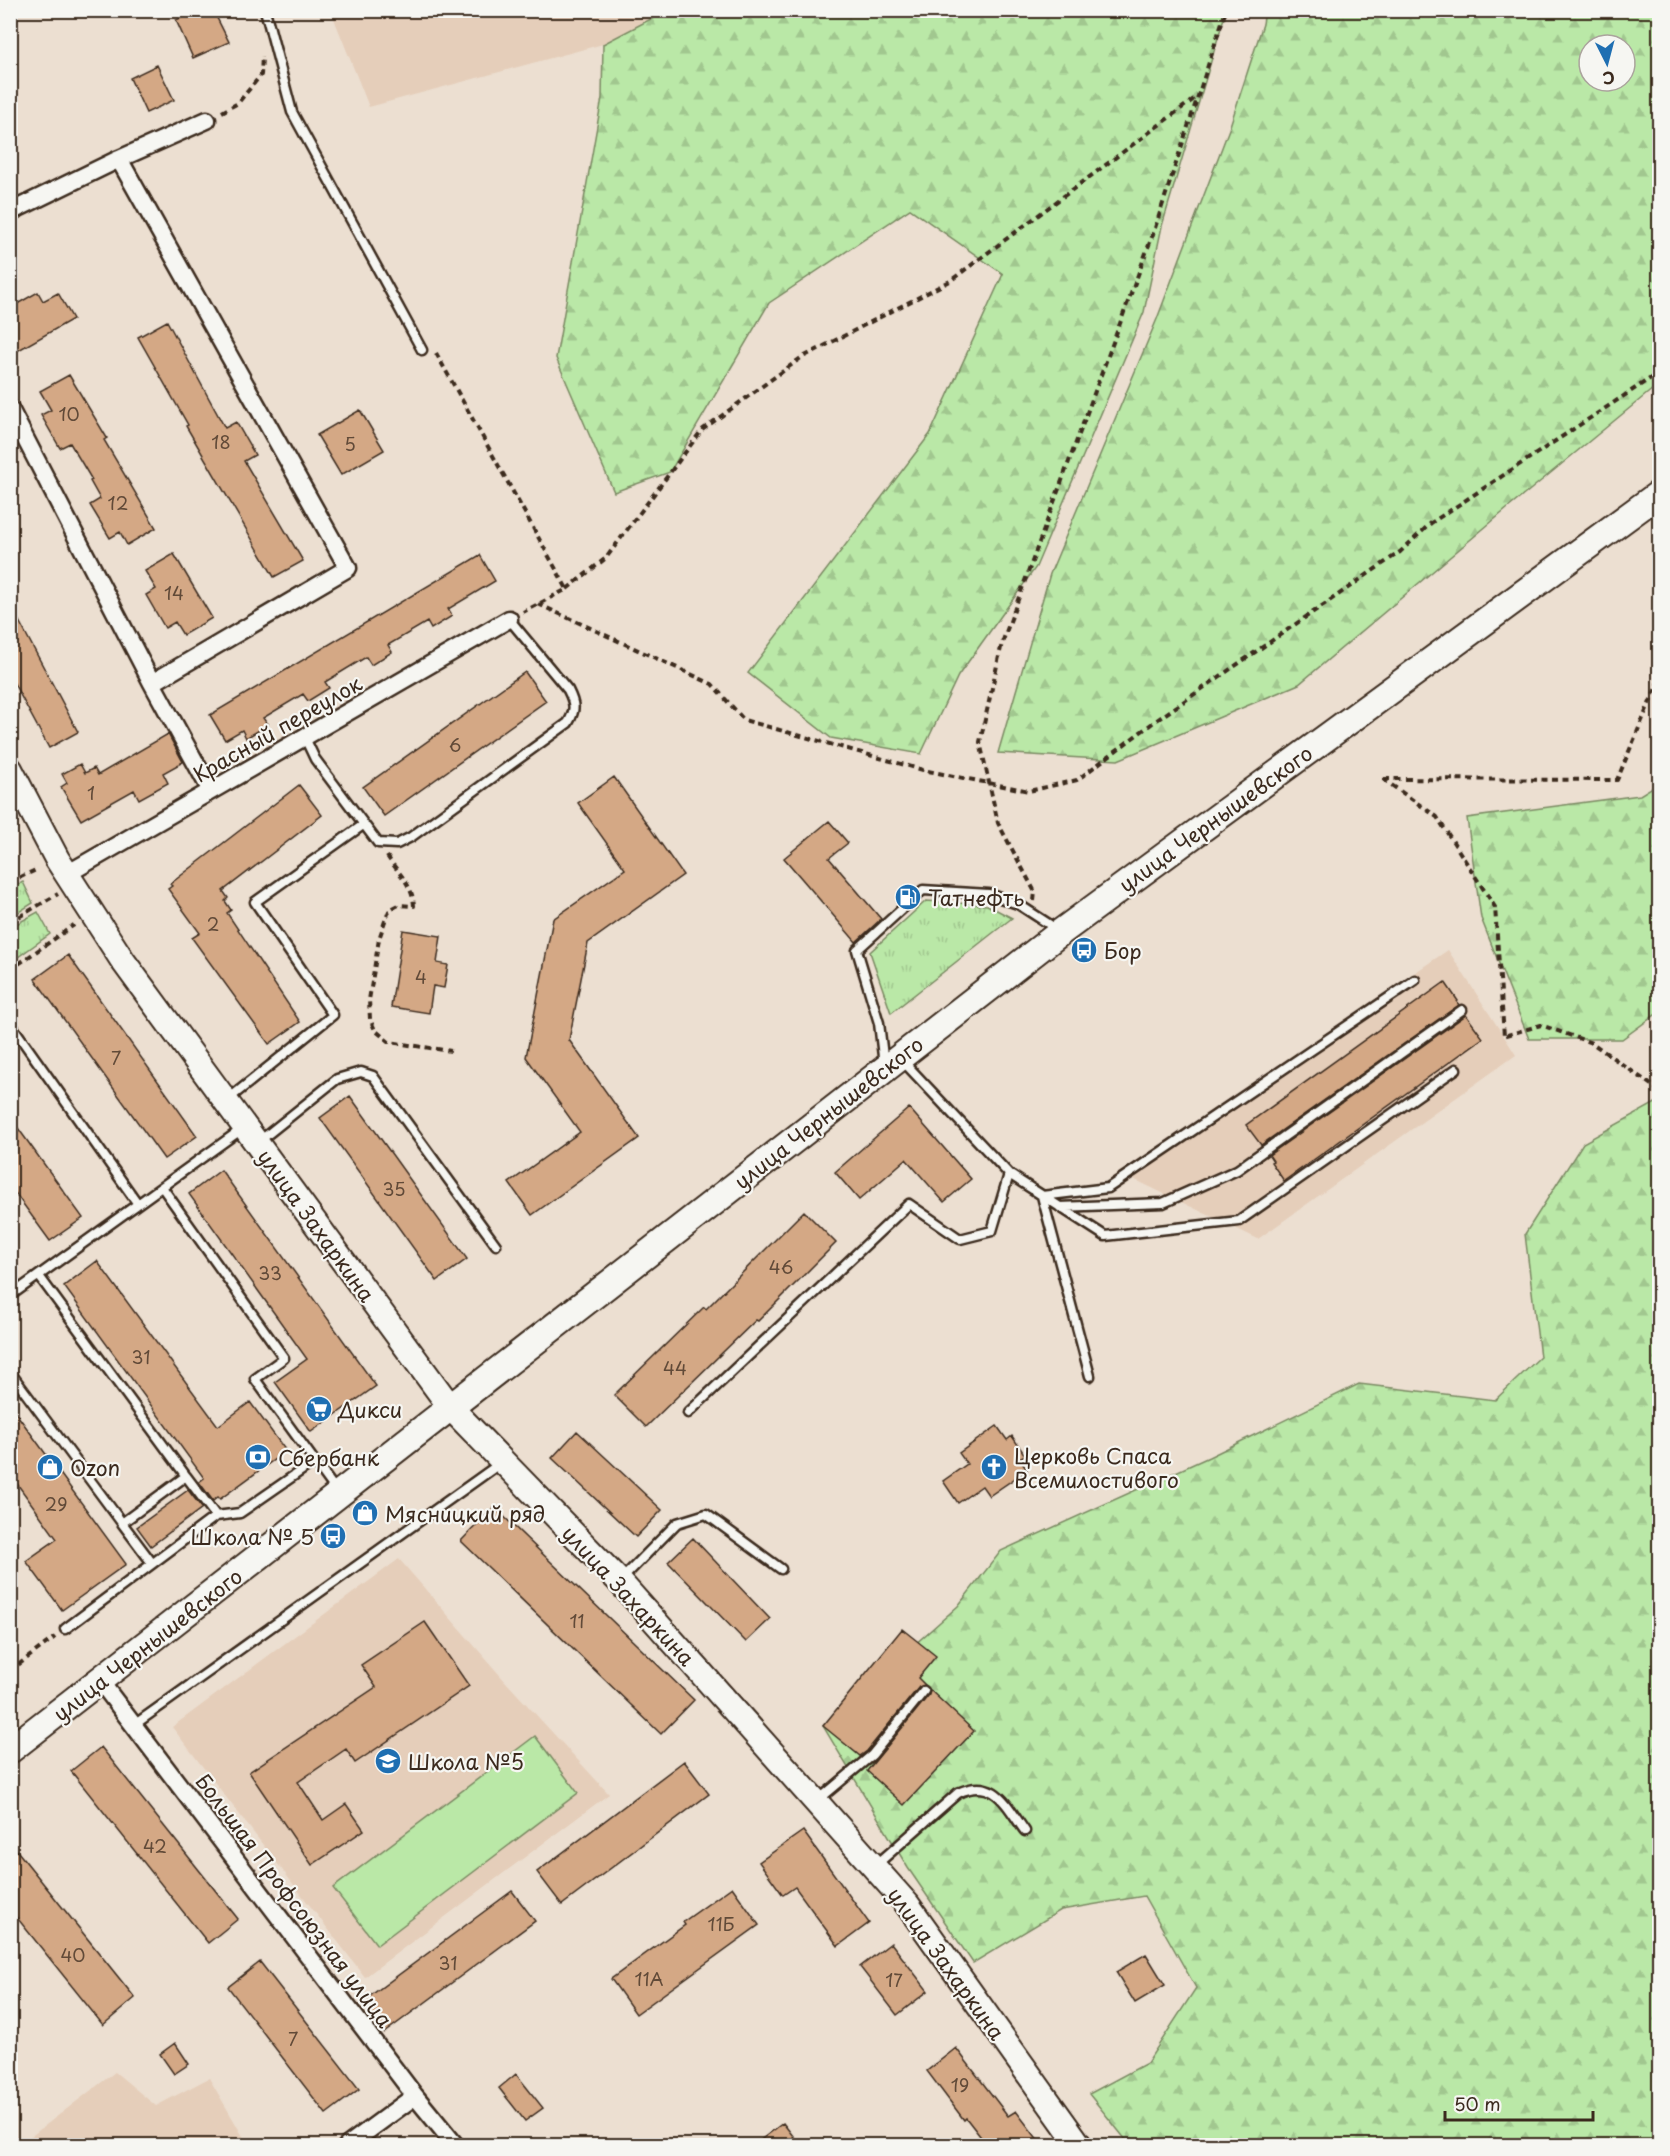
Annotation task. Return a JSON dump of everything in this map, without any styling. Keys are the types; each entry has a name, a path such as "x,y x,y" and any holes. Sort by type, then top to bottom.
{"main road":[{"name":"улица Чернышевского","path":"10,1750 1061,932 1645,507"}],"street":[{"path":"10,212 119,159 207,120"},
{"path":"119,159 348,568 152,683"},
{"path":"10,409 152,683 211,791"},
{"name":"Красный переулок","path":"66,873 509,620"},
{"name":"улица Захаркина","path":"10,769 66,873 123,961 451,1408 620,1582 907,1904 1080,2145"},
{"name":"Большая Профсоюзная улица","path":"100,1681 415,2096 456,2145"},
{"path":"347,2145 415,2096"}],"lane":[{"path":"265,10 292,112 422,350"},
{"path":"304,738 315,759 378,843 397,844 411,837 568,723 574,713 575,703 568,690 509,620"},
{"path":"226,1101 333,1015 255,902 363,825"},
{"path":"1061,932 1018,904 989,894 923,890 857,950 892,1062 1009,1174 1105,1236 1239,1221 1456,1069"},
{"path":"1042,1196 1108,1188 1415,980"},
{"path":"1060,1207 1163,1203 1237,1170 1462,1010"},
{"path":"10,1023 138,1204"},
{"path":"10,1296 162,1187 251,1135 337,1079 361,1072 373,1076 496,1245"},
{"path":"688,1413 909,1204 960,1239 992,1231 1009,1174"},
{"path":"162,1187 284,1358 255,1379 339,1495"},
{"path":"1042,1196 1090,1376"},
{"path":"39,1275 216,1516"},
{"path":"10,1372 152,1563"},
{"path":"65,1629 216,1516 240,1513 315,1461"},
{"path":"134,1725 503,1462"},
{"path":"122,1523 186,1476"},
{"path":"620,1582 677,1522 706,1514 781,1569"},
{"path":"816,1802 872,1755 924,1691"},
{"path":"874,1867 958,1793 969,1788 979,1786 993,1790 1025,1831"}],"path":[{"path":"1033,914 1035,892 998,823 980,742 1002,643 1153,234 1227,10"},
{"path":"207,120 238,103 244,96 261,75 262,53"},
{"path":"509,620 567,589 606,558 702,430 801,358 950,281 1199,95"},
{"path":"422,350 433,348 567,589"},
{"path":"538,604 712,684 744,720 923,770 1029,791 1077,780 1154,722 1400,552 1431,523 1659,372"},
{"path":"1659,678 1617,780 1383,779 1437,817 1495,907 1504,1036 1541,1025 1592,1043 1659,1091"},
{"path":"378,843 410,886 414,906 399,905 393,908 389,911 385,921 379,939 369,1000 370,1019 375,1030 389,1042 451,1051"},
{"path":"10,882 66,873"},
{"path":"10,922 66,873"},
{"path":"10,970 92,912"},
{"path":"10,1671 65,1629"}],"shaded area":[{"path":"331,11 668,11 603,44 369,107"},
{"path":"1448,950 1516,1055 1258,1239 1121,1173"},
{"name":"Школа №5","path":"399,1559 505,1681 609,1794 365,1977 172,1727"},
{"path":"115,2072 156,2106 209,2078 248,2145 21,2144"}],"green space":[{"path":"668,10 1226,11 1162,226 1144,312 1036,567 958,676 921,754 831,738 748,673 930,434 1003,274 910,209 769,303 670,472 614,492 556,358 602,98 603,44"},
{"path":"1265,10 1659,11 1659,384 1299,684 1118,760 998,753 1050,574 1157,319 1229,129 1263,24"},
{"path":"1659,783 1659,1012 1622,1039 1529,1039 1481,918 1467,818 1640,795"},
{"path":"23,882 33,903 11,917 11,888"},
{"path":"926,901 987,905 1012,918 891,1013 870,952"},
{"path":"38,912 50,934 11,962 11,927"},
{"path":"1659,1101 1659,2145 1130,2145 1089,2094 1147,2063 1196,1988 1144,1896 1061,1910 973,1963 908,1868 823,1726 958,1606 1001,1551 1209,1457 1359,1384 1495,1400 1540,1357 1525,1234 1583,1143"},
{"path":"535,1736 578,1793 377,1945 333,1888"}],"building":[{"path":"198,10 213,10 229,42 193,58 176,20"},
{"path":"157,65 174,100 146,113 130,78"},
{"path":"38,292 43,301 58,293 73,319 10,355 10,308"},
{"path":"167,321 225,428 236,422 255,455 244,461 303,561 274,577 186,426 188,425 138,337"},
{"path":"69,375 107,438 104,440 156,528 127,545 120,532 110,538 90,505 100,499 90,481 92,480 70,443 60,448 41,415 51,410 40,391"},
{"path":"360,410 384,450 341,475 317,435"},
{"path":"174,554 212,618 183,635 175,622 165,628 146,595 156,589 145,571"},
{"path":"480,555 495,581 448,609 452,616 431,629 427,622 388,645 392,652 371,665 366,657 325,682 329,688 308,701 303,694 263,718 268,725 246,738 242,730 225,740 210,715"},
{"path":"10,604 78,732 49,748 10,676"},
{"path":"525,672 546,701 384,816 363,787"},
{"path":"168,734 183,762 163,773 168,783 139,799 134,790 81,820 61,787 67,783 62,774 80,764 85,773 94,768 98,775"},
{"path":"614,777 683,875 588,943 569,1040 639,1138 532,1215 509,1183 580,1132 526,1057 553,919 625,869 578,803"},
{"path":"299,785 322,815 223,891 228,898 225,901 231,910 227,913 300,1022 269,1044 192,938 200,933 168,889 172,886 170,884"},
{"path":"829,821 848,843 829,858 881,919 856,942 784,858"},
{"path":"403,930 441,936 437,963 448,965 444,988 433,986 429,1013 391,1007"},
{"path":"68,955 197,1136 164,1159 35,979"},
{"path":"1445,982 1459,1005 1261,1145 1246,1125"},
{"path":"1466,1015 1483,1038 1284,1181 1269,1155"},
{"path":"350,1096 467,1259 437,1281 320,1118"},
{"path":"909,1108 971,1179 944,1202 906,1159 859,1200 835,1172"},
{"path":"10,1117 83,1218 50,1241 10,1186"},
{"path":"221,1170 376,1386 311,1432 275,1382 307,1359 189,1194"},
{"path":"804,1211 836,1243 646,1427 614,1395 704,1307 706,1309"},
{"path":"97,1261 218,1426 250,1402 286,1451 220,1499 218,1497 213,1501 199,1482 204,1478 64,1286"},
{"path":"10,1405 126,1564 62,1610 26,1561 57,1539 10,1474"},
{"name":"Церковь Спаса Всемилостивого","path":"997,1426 1007,1440 1012,1436 1025,1455 1019,1458 1027,1470 989,1496 982,1486 958,1503 943,1481 967,1464 959,1453"},
{"path":"577,1431 662,1510 636,1537 552,1458"},
{"path":"188,1490 202,1508 151,1546 137,1527"},
{"path":"494,1507 694,1700 661,1734 461,1541"},
{"path":"693,1538 770,1619 746,1642 668,1562"},
{"path":"425,1622 469,1686 355,1763 346,1749 298,1782 323,1820 346,1804 364,1830 312,1865 249,1772 376,1687 361,1665"},
{"path":"902,1629 936,1656 918,1678 925,1685 919,1687 867,1751 860,1756 823,1726"},
{"path":"930,1690 974,1731 904,1805 867,1771 929,1695"},
{"path":"101,1747 238,1919 208,1943 71,1771"},
{"path":"684,1761 709,1794 562,1905 537,1872"},
{"path":"803,1831 869,1923 838,1946 795,1887 783,1895 759,1862"},
{"path":"10,1842 135,1998 103,2025 10,1909"},
{"path":"732,1887 759,1925 636,2014 611,1979 685,1925 683,1922"},
{"path":"512,1891 535,1921 384,2033 362,2002"},
{"path":"891,1943 928,1991 897,2015 860,1967"},
{"path":"1146,1954 1165,1985 1135,2003 1116,1972"},
{"path":"260,1962 359,2089 326,2114 228,1987"},
{"path":"175,2043 189,2064 174,2074 160,2054"},
{"path":"956,2048 1008,2116 1016,2111 1042,2145 987,2145 966,2118 964,2120 927,2071"},
{"path":"516,2074 543,2108 525,2121 499,2088"},
{"path":"783,2123 800,2145 754,2145"}],"place":[{"name":"Татнефть","path":"908,897"},
{"name":"Бор","path":"1084,950"},
{"name":"Дикси","path":"319,1409"},
{"name":"Сбербанк","path":"258,1457"},
{"name":"Ozon","path":"50,1467"},
{"name":"Церковь Спаса Всемилостивого","path":"994,1467"},
{"name":"Мясницкий ряд","path":"365,1513"},
{"name":"Школа № 5","path":"333,1536"},
{"name":"Школа №5","path":"388,1761"}]}
